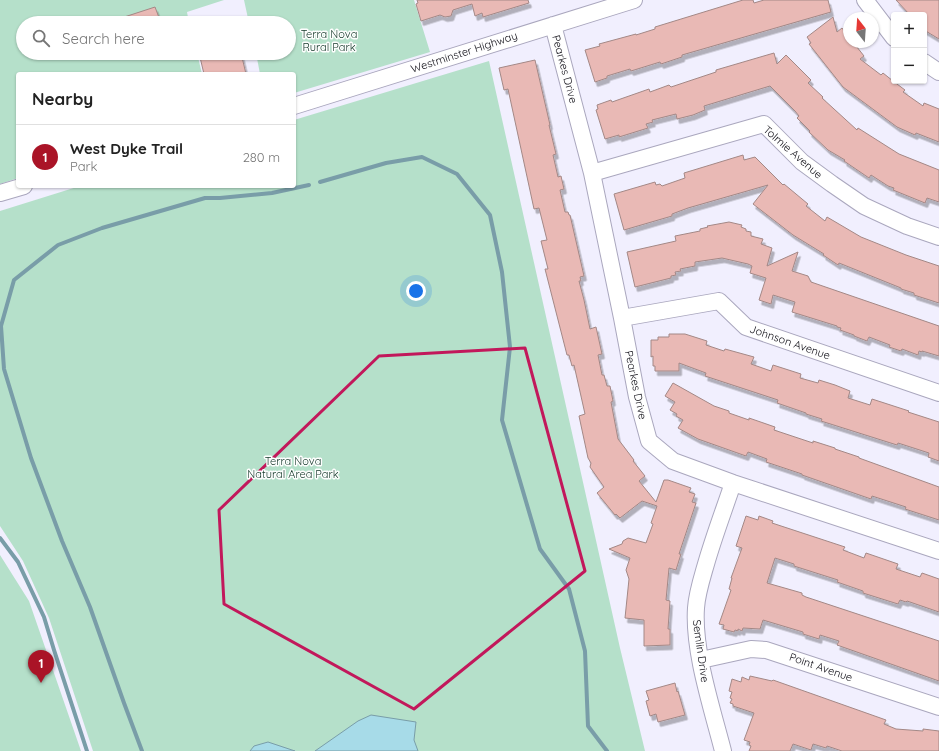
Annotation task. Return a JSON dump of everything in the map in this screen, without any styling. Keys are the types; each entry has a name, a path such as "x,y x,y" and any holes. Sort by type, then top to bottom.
{"street":[{"name":"Westminster Highway","path":"296,105 634,0"},
{"path":"865,0 891,34"},
{"name":"Pearkes Drive","path":"553,24 592,173 637,397 648,441 673,462 939,551"},
{"path":"927,64 939,72"},
{"name":"Tolmie Avenue","path":"592,173 764,124 802,162 864,206 907,226 939,237"},
{"path":"0,193 17,188"},
{"name":"Johnson Avenue","path":"622,318 719,301 746,327 939,393"},
{"name":"Semlin Drive","path":"723,751 701,660 696,631 696,607 699,588 710,549 733,483"},
{"name":"Point Avenue","path":"701,660 751,649 766,650 939,708"}],"highlighted area":[{"path":"525,348 585,571 414,709 224,604 219,510 379,356"}],"green space":[{"path":"0,0 224,0 187,12 188,16 16,16 16,60 199,60 202,72 16,72 16,179 0,184"},
{"name":"Terra Nova Rural Park","path":"244,0 414,0 430,52 296,92 296,72 260,72 257,60 296,60 296,16 247,16"},
{"name":"Terra Nova Natural Area Park","path":"489,61 620,648 645,751 93,751 49,618 23,561 0,526 0,211 74,188 296,188 296,119"},
{"path":"0,555 29,601 81,751 0,751"}],"water":[{"path":"371,715 416,722 414,740 418,751 315,751 358,721"},
{"path":"268,742 295,751 250,751 254,746"}],"building":[{"path":"417,0 528,0 529,3 483,17 482,13 475,16 472,4 453,10 451,16 445,17 440,15 421,21 416,4 418,3"},
{"path":"743,0 753,0 754,3 764,0 828,0 831,12 682,55 682,57 661,64 660,62 631,71 630,69 607,76 607,78 595,82 585,50 600,46 599,44 636,35 655,29 655,27"},
{"path":"896,0 939,0 939,39 927,32 927,12 907,12"},
{"path":"155,7 158,16 127,16"},
{"path":"833,17 837,32 842,28 843,29 843,48 858,48 864,56 860,59 881,75 883,73 891,79 891,84 897,84 905,90 903,92 923,106 924,103 939,109 939,142 916,133 915,135 897,127 843,87 809,44 811,43 807,37"},
{"path":"774,53 777,64 786,55 811,80 808,83 823,97 822,98 857,130 858,128 899,154 939,170 939,202 927,198 925,203 893,190 894,188 888,186 871,175 869,178 844,161 845,160 828,150 809,132 810,131 797,118 799,116 795,111 770,86 704,106 705,110 693,115 677,119 676,114 652,120 653,122 646,124 648,128 619,137 619,135 605,139 596,110 598,109 597,105 611,100 612,102 649,89 650,92 669,85 671,87 716,72 716,70"},
{"path":"201,60 243,60 246,72 204,72"},
{"path":"535,60 556,154 553,155 558,177 561,176 564,189 560,190 565,212 568,212 570,215 584,276 580,277 581,281 579,281 590,329 596,327 602,354 598,355 602,375 604,375 607,386 610,386 613,401 611,402 618,439 645,476 639,481 656,502 664,480 691,488 689,492 695,494 692,502 696,503 679,554 681,554 676,570 669,568 666,600 670,601 668,629 670,629 670,645 644,646 644,620 625,618 629,579 626,570 630,558 609,549 622,544 623,541 628,538 646,543 653,524 651,523 657,506 642,501 620,518 616,514 615,515 597,493 604,487 590,467 591,463 588,458 579,416 585,414 574,365 572,366 569,355 567,355 545,269 548,269 541,241 547,240 539,208 534,209 508,89 504,90 499,68"},
{"path":"743,155 744,160 755,157 783,185 784,184 808,204 806,206 825,221 827,217 861,237 939,266 939,303 914,295 914,293 839,263 838,265 823,255 824,254 793,235 753,204 768,185 688,208 672,214 672,216 624,230 614,194 655,182 656,185 660,184 662,186 685,178 684,173"},
{"path":"729,222 742,225 741,227 746,229 746,231 751,232 751,236 763,239 761,244 772,248 767,266 798,252 792,271 808,276 811,282 939,326 939,356 922,351 919,351 918,355 902,349 901,351 869,337 867,341 840,330 841,328 837,326 792,312 795,302 773,295 771,304 759,300 766,278 750,273 752,266 748,264 722,258 695,262 695,266 680,269 681,271 675,272 676,275 671,276 671,278 635,287 627,252 676,241 675,236 700,231 700,229 708,227 707,226"},
{"path":"669,334 685,334 707,341 706,345 724,351 725,349 754,357 751,364 771,371 773,365 801,374 800,378 818,383 819,380 835,385 850,391 848,398 870,405 872,399 939,422 939,461 928,457 929,453 898,443 897,445 821,421 822,419 777,403 778,400 705,376 706,373 679,363 679,371 655,371 655,366 653,366 653,356 651,357 651,340 658,340 658,337 669,337"},
{"path":"673,383 714,406 729,411 729,413 775,427 774,430 813,443 813,441 835,448 939,487 939,520 905,509 906,507 872,496 871,499 802,475 766,462 767,459 748,452 746,456 698,439 678,428 683,420 670,410 675,402 665,396"},
{"path":"746,516 758,520 759,516 773,521 772,523 845,547 843,550 864,558 866,553 898,564 896,569 920,577 922,573 939,579 939,612 907,601 900,600 898,604 863,593 863,591 837,582 838,580 794,566 794,564 775,558 767,583 802,593 802,595 806,597 939,641 939,681 837,645 839,641 820,635 819,639 803,634 803,632 763,620 760,629 743,628 742,631 738,629 738,631 735,630 734,632 723,629 724,625 719,624 731,590 729,589 731,578 742,548 736,546"},
{"path":"750,676 773,680 886,720 884,724 896,729 923,731 923,729 939,731 939,751 842,751 827,746 826,748 813,744 811,750 793,744 790,751 749,751 751,746 749,745 750,742 744,740 754,713 733,706 733,704 730,703 732,699 730,698 732,692 729,691 732,679 741,682 742,677 749,680"},
{"path":"675,683 685,715 658,722 656,714 650,716 646,701 649,700 646,691"}],"waterway":[{"path":"320,182 386,163 422,157 457,174 490,215 502,272 510,347 502,420 540,549 569,589 585,651 588,726 607,751"},
{"path":"296,188 309,185"},
{"path":"142,751 90,607 62,541 31,458 4,369 1,326 14,280 58,245 102,228 205,198 272,193 295,188"},
{"path":"0,538 18,562 44,617 87,751"}],"place":[{"name":"West Dyke Trail","path":"41,683"}]}
